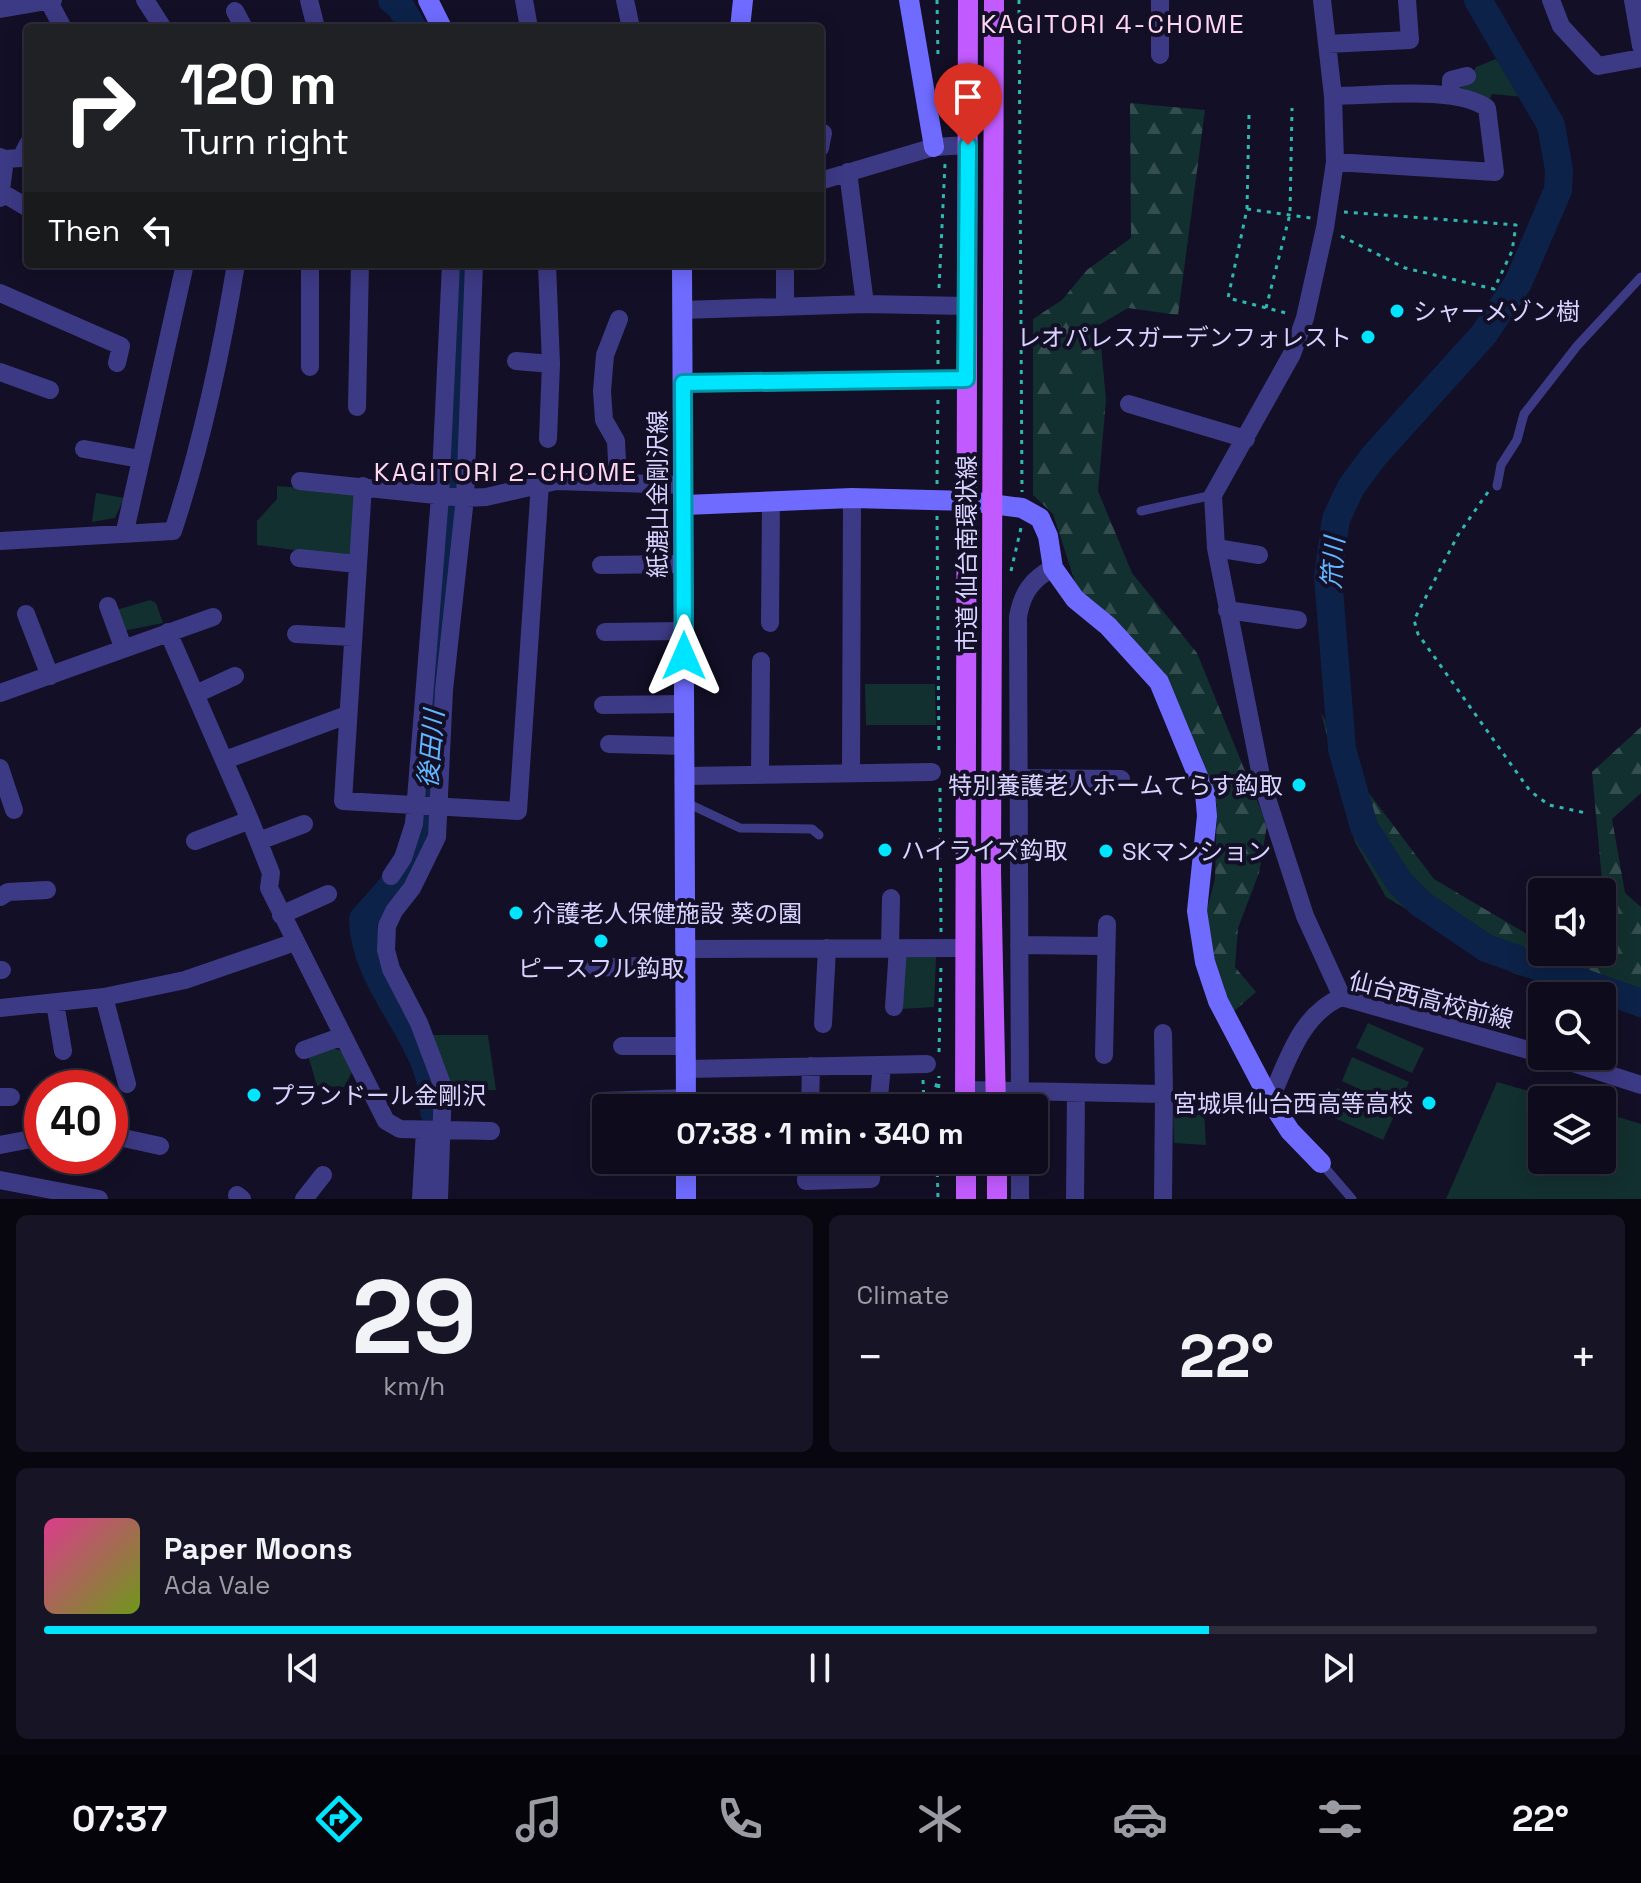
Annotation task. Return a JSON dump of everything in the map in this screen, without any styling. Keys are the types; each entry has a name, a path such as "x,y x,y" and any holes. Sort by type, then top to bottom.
{"main road":[{"name":"市道 仙台南環状線","path":"965,1094 968,0"},
{"name":"市道 仙台南環状線","path":"994,0 991,502 996,1094"},
{"path":"966,1174 966,1199"},
{"path":"997,1174 997,1199"}],"street":[{"path":"0,9 50,0 61,24"},
{"path":"145,0 160,24"},
{"path":"309,0 315,24"},
{"path":"428,0 440,24"},
{"path":"524,0 528,24"},
{"path":"625,0 630,24"},
{"path":"740,24 743,0"},
{"path":"909,0 940,148"},
{"path":"1160,0 1160,55"},
{"path":"1322,0 1333,96 1335,162 1327,220 1305,318 1282,375 1213,495 1216,548 1263,786 1305,916 1342,997"},
{"path":"1327,44 1410,40 1407,0"},
{"path":"1551,0 1561,26 1598,66 1641,58"},
{"path":"1633,0 1641,46"},
{"path":"1451,95 1451,80 1467,76"},
{"path":"1333,96 1451,95 1475,99 1487,108 1495,172 1335,162"},
{"path":"824,180 940,148 968,145"},
{"path":"0,198 3,158 21,158 24,152"},
{"path":"848,172 865,304"},
{"path":"1,192 24,206"},
{"path":"125,531 184,268"},
{"path":"0,541 125,531 173,531 196,461 216,376 235,268"},
{"path":"310,268 310,367"},
{"path":"357,407 360,268"},
{"path":"451,268 453,497"},
{"path":"391,876 426,804 444,690 453,497 474,268"},
{"path":"547,268 551,364 548,439"},
{"name":"紙漉山金剛沢線","path":"682,268 686,1094"},
{"path":"785,268 785,306"},
{"path":"0,293 121,346 117,363"},
{"path":"683,310 865,304 966,306"},
{"path":"618,482 616,441 604,420 602,391 605,355 619,319"},
{"path":"516,361 551,364"},
{"path":"0,372 50,390"},
{"path":"683,383 966,379"},
{"path":"1129,404 1246,439"},
{"path":"84,449 140,459"},
{"path":"300,481 453,497 486,497 540,483 618,482 684,495 771,503 852,498 991,502 1022,508 1040,518 1048,536 1053,568 1075,599 1108,626 1159,682 1205,793 1207,816 1197,911 1205,962 1218,1001 1270,1100 1290,1131 1321,1163"},
{"path":"363,486 343,801 518,811 540,483"},
{"path":"851,772 852,498"},
{"path":"770,623 771,503"},
{"path":"1216,548 1259,555"},
{"path":"299,558 357,564"},
{"path":"601,565 684,564"},
{"path":"1019,1094 1018,617 1022,597 1031,584 1053,568"},
{"path":"108,606 123,647"},
{"path":"1227,610 1298,620"},
{"path":"26,614 50,676"},
{"path":"0,693 213,617"},
{"path":"605,632 684,631"},
{"path":"168,632 259,841 271,873 269,888 281,915 386,1121 400,1129 491,1131"},
{"path":"296,634 352,637"},
{"path":"760,774 761,661"},
{"path":"196,694 235,676"},
{"path":"603,705 684,704"},
{"path":"225,760 347,715"},
{"path":"609,744 684,746"},
{"path":"0,768 3,788 14,810"},
{"path":"685,776 937,768"},
{"path":"1019,778 1121,779"},
{"path":"421,1199 443,1087 419,1023 391,969 386,950 387,926 412,888 437,837 426,804"},
{"path":"195,841 250,820"},
{"path":"259,841 304,824"},
{"path":"0,897 8,892 47,890"},
{"path":"281,915 328,894"},
{"path":"891,898 894,1007"},
{"path":"1104,1055 1107,924"},
{"path":"0,1008 104,997 185,980 295,942"},
{"path":"1019,945 1105,946"},
{"path":"591,968 686,957 827,948 965,948"},
{"path":"823,1024 827,948"},
{"path":"104,997 123,1070"},
{"name":"仙台西高校前線","path":"1270,1100 1305,1024 1331,1001 1342,997 1528,1050"},
{"path":"55,1003 63,1051"},
{"path":"1163,1033 1163,1199"},
{"path":"304,1050 343,1036"},
{"path":"622,1046 685,1046"},
{"path":"686,1069 932,1062"},
{"path":"879,1094 882,1065"},
{"path":"810,1094 811,1066"},
{"path":"1594,1070 1641,1085"},
{"path":"1048,1096 1076,1093 1164,1094"},
{"path":"1075,1199 1076,1093"},
{"path":"433,1131 439,1199"},
{"path":"128,1139 160,1146"},
{"path":"0,1145 24,1140"},
{"path":"686,1174 686,1199"},
{"path":"806,1174 806,1181 871,1179 872,1174"},
{"path":"1020,1174 1020,1199"},
{"path":"304,1199 323,1175"},
{"path":"0,1180 99,1199"}],"lane":[{"path":"1497,486 1501,465 1517,440 1524,414 1577,346 1641,277"},
{"path":"1141,511 1213,495"},
{"path":"685,802 740,828 812,829 819,835"},
{"path":"1321,1163 1352,1199"}],"path":[{"path":"937,0 938,69"},
{"path":"1008,581 1021,541 1022,508 1019,0"},
{"path":"1266,308 1290,214 1292,108"},
{"path":"1249,115 1247,209 1228,298 1305,318"},
{"path":"939,1083 935,1084 929,1106 924,1105 932,1062 941,948 937,768 940,148"},
{"path":"1247,209 1327,220 1516,225 1512,251 1494,289 1405,268 1327,220"},
{"path":"1497,486 1488,492 1458,535 1414,620 1418,634 1530,791 1549,805 1586,813"},
{"path":"932,1062 939,1083 939,1094"},
{"path":"937,1174 938,1199"}],"green space":[{"path":"1496,59 1523,97 1492,94 1489,102 1463,92 1460,84 1471,78 1476,67"},
{"path":"1130,103 1205,110 1178,315 1128,308 1099,325 1106,400 1098,491 1132,573 1197,653 1267,825 1259,873 1238,928 1235,967 1256,992 1233,1012 1212,970 1206,913 1215,879 1217,806 1200,753 1165,681 1077,588 1053,514 1033,495 1033,319 1062,300 1087,270 1131,238"},
{"path":"277,486 349,491 357,498 354,558 257,545 257,521 277,499"},
{"path":"96,493 124,498 115,518 92,522"},
{"path":"150,600 156,603 163,623 123,631 116,610"},
{"path":"865,684 935,684 936,725 866,725"},
{"path":"1321,713 1365,788 1434,879 1528,935 1528,966 1616,966 1616,878 1602,878 1592,772 1641,727 1641,793 1612,819 1625,893 1641,907 1641,1009 1616,1002 1616,982 1544,982 1515,974 1386,897 1355,842"},
{"path":"907,956 936,957 934,1007 901,1009 900,967"},
{"path":"1368,1023 1424,1048 1412,1073 1356,1048"},
{"path":"429,1035 488,1035 496,1090 449,1091"},
{"path":"332,1047 345,1053 355,1067 344,1087 317,1086 308,1055"},
{"path":"1352,1057 1409,1082 1398,1107 1342,1081"},
{"path":"1497,1082 1528,1091 1528,1174 1616,1174 1616,1116 1641,1124 1641,1199 1446,1199"},
{"path":"1337,1088 1395,1114 1383,1140 1326,1114"},
{"path":"1173,1109 1204,1111 1206,1145 1174,1143"}],"waterway":[{"name":"後田川","path":"392,0 400,6 411,24"},
{"name":"笊川","path":"1478,0 1551,125 1559,170 1558,190 1518,283 1484,334 1374,456 1351,487 1336,519 1328,577 1342,749 1364,827 1400,883 1421,904 1486,948 1641,1003"},
{"name":"後田川","path":"434,1112 432,1086 424,1062 375,969 366,944 363,919 408,863 425,820 461,377 459,320 462,268"}],"place":[{"name":"シャーメゾン樹","path":"1397,311"},
{"name":"レオパレスガーデンフォレスト","path":"1368,337"},
{"name":"特別養護老人ホームてらす鈎取","path":"1299,785"},
{"name":"ハイライズ鈎取","path":"885,850"},
{"name":"SKマンション","path":"1106,851"},
{"name":"介護老人保健施設 葵の園","path":"516,913"},
{"name":"ピースフル鈎取","path":"601,941"},
{"name":"プランドール金剛沢","path":"254,1095"},
{"name":"宮城県仙台西高等高校","path":"1429,1103"}],"district":[{"name":"KAGITORI 4-CHOME","path":"1113,24"},
{"name":"KAGITORI 2-CHOME","path":"506,472"}],"route":[{"path":"684,656 683,383 966,379 968,145"}]}
